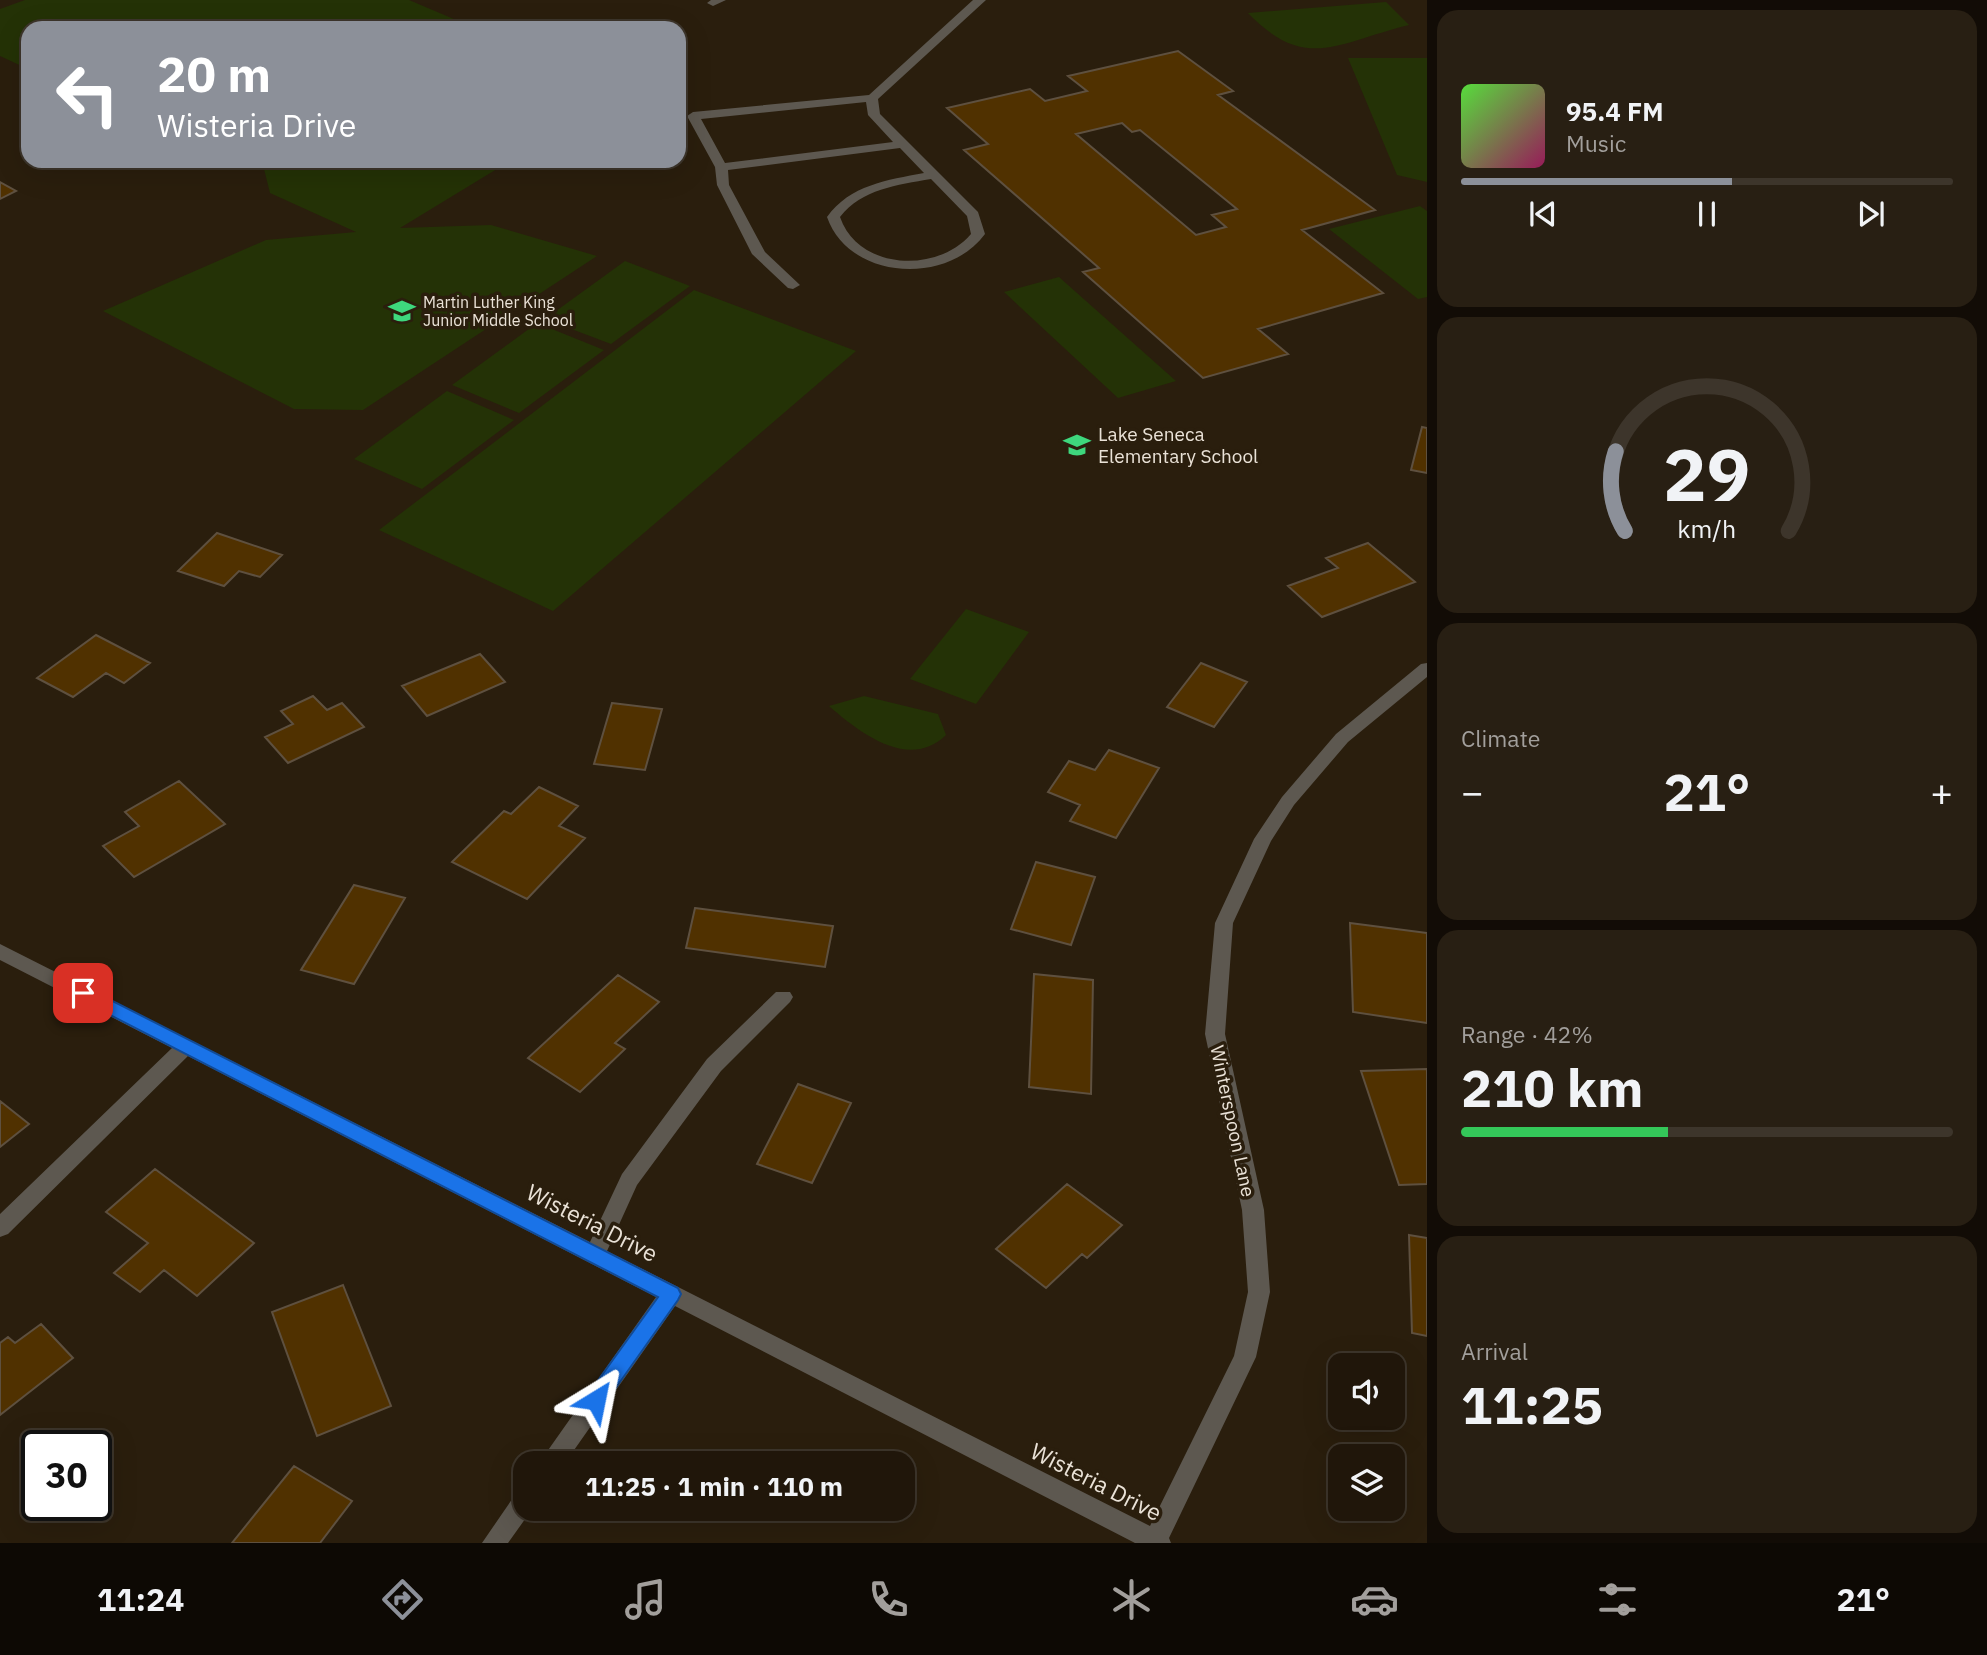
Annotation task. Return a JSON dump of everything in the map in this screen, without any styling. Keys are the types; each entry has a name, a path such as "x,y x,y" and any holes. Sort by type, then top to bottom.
{"street":[{"path":"793,285 759,254 723,185 721,167 693,116 872,98 980,0"},
{"path":"872,98 874,115 973,215 978,234 966,249 944,260 909,264 874,260 849,246 835,232 833,218 841,204 863,192 933,175"},
{"path":"721,167 903,144"},
{"name":"Winterspoon Lane","path":"1156,1542 1245,1357 1259,1292 1253,1210 1214,1034 1224,923 1263,839 1288,801 1342,738 1427,668"},
{"name":"Wisteria Drive","path":"0,951 1156,1542"},
{"path":"595,1254 629,1180 715,1065 783,997"},
{"path":"0,1228 187,1045"},
{"path":"560,1451 671,1294"},
{"path":"494,1543 513,1517"}],"green space":[{"path":"25,0 409,0 458,21 21,21 21,66 0,56 0,9"},
{"path":"1386,2 1409,25 1324,48 1306,48 1288,43 1248,13"},
{"path":"1348,58 1427,58 1427,182 1397,175"},
{"path":"264,168 499,168 400,228 491,225 597,256 363,410 294,409 103,311 266,240 356,232 270,193"},
{"path":"1420,206 1427,211 1427,297 1418,299 1329,229"},
{"path":"625,261 690,286 611,344 545,319"},
{"path":"1059,277 1176,381 1118,398 1004,292"},
{"path":"694,290 856,351 553,611 379,530"},
{"path":"537,323 604,350 519,413 452,385"},
{"path":"447,391 514,420 422,489 354,459"},
{"path":"966,609 1029,632 976,704 910,679"},
{"path":"864,696 938,714 946,735 932,745 901,749 870,737 829,706"}],"building":[{"path":"1178,51 1233,91 1218,95 1375,210 1302,230 1383,293 1258,329 1288,354 1203,378 1083,272 1099,268 964,150 988,144 947,108 1030,89 1045,101 1087,91 1068,76","holes":["1122,123 1132,132 1140,130 1237,209 1212,215 1226,227 1196,235 1076,134"]},
{"path":"0,182 16,191 0,199"},
{"path":"1422,427 1427,428 1427,473 1411,470"},
{"path":"217,533 282,555 260,577 239,571 224,586 178,571"},
{"path":"1368,543 1415,582 1322,617 1288,586 1338,568 1326,558"},
{"path":"96,635 150,663 124,683 106,673 73,697 37,678"},
{"path":"480,654 505,682 427,716 402,686"},
{"path":"1201,663 1247,682 1214,727 1167,707"},
{"path":"313,696 327,710 342,703 364,727 288,763 265,737 293,724 281,711"},
{"path":"612,703 662,709 645,770 594,764"},
{"path":"1109,750 1159,768 1116,838 1070,821 1080,805 1048,792 1069,761 1095,770"},
{"path":"179,781 225,824 134,877 103,846 139,826 125,812"},
{"path":"539,787 578,806 559,826 585,838 527,899 452,862 504,811 511,814"},
{"path":"1036,862 1095,877 1071,945 1011,929"},
{"path":"354,885 405,898 354,984 301,970"},
{"path":"695,908 833,926 825,967 686,948"},
{"path":"1350,923 1427,933 1427,1023 1353,1012"},
{"path":"1034,974 1093,980 1091,1094 1029,1087"},
{"path":"618,975 659,1002 615,1043 625,1049 580,1092 528,1058"},
{"path":"1427,1069 1427,1184 1399,1185 1361,1071"},
{"path":"798,1084 851,1103 812,1183 757,1164"},
{"path":"0,1101 29,1124 0,1147"},
{"path":"155,1169 254,1243 197,1296 164,1270 140,1292 114,1273 148,1243 106,1212"},
{"path":"1067,1184 1122,1225 1087,1258 1082,1254 1046,1288 996,1249"},
{"path":"1409,1235 1427,1238 1427,1336 1412,1333"},
{"path":"343,1285 391,1406 317,1436 272,1312"},
{"path":"41,1324 73,1358 0,1415 0,1343 8,1337 15,1343"},
{"path":"294,1466 352,1501 320,1543 232,1543"}],"place":[{"name":"Martin Luther King Junior Middle School","path":"402,311"},
{"name":"Lake Seneca Elementary School","path":"1077,445"}],"route":[{"path":"83,993 671,1294 596,1400"}]}
